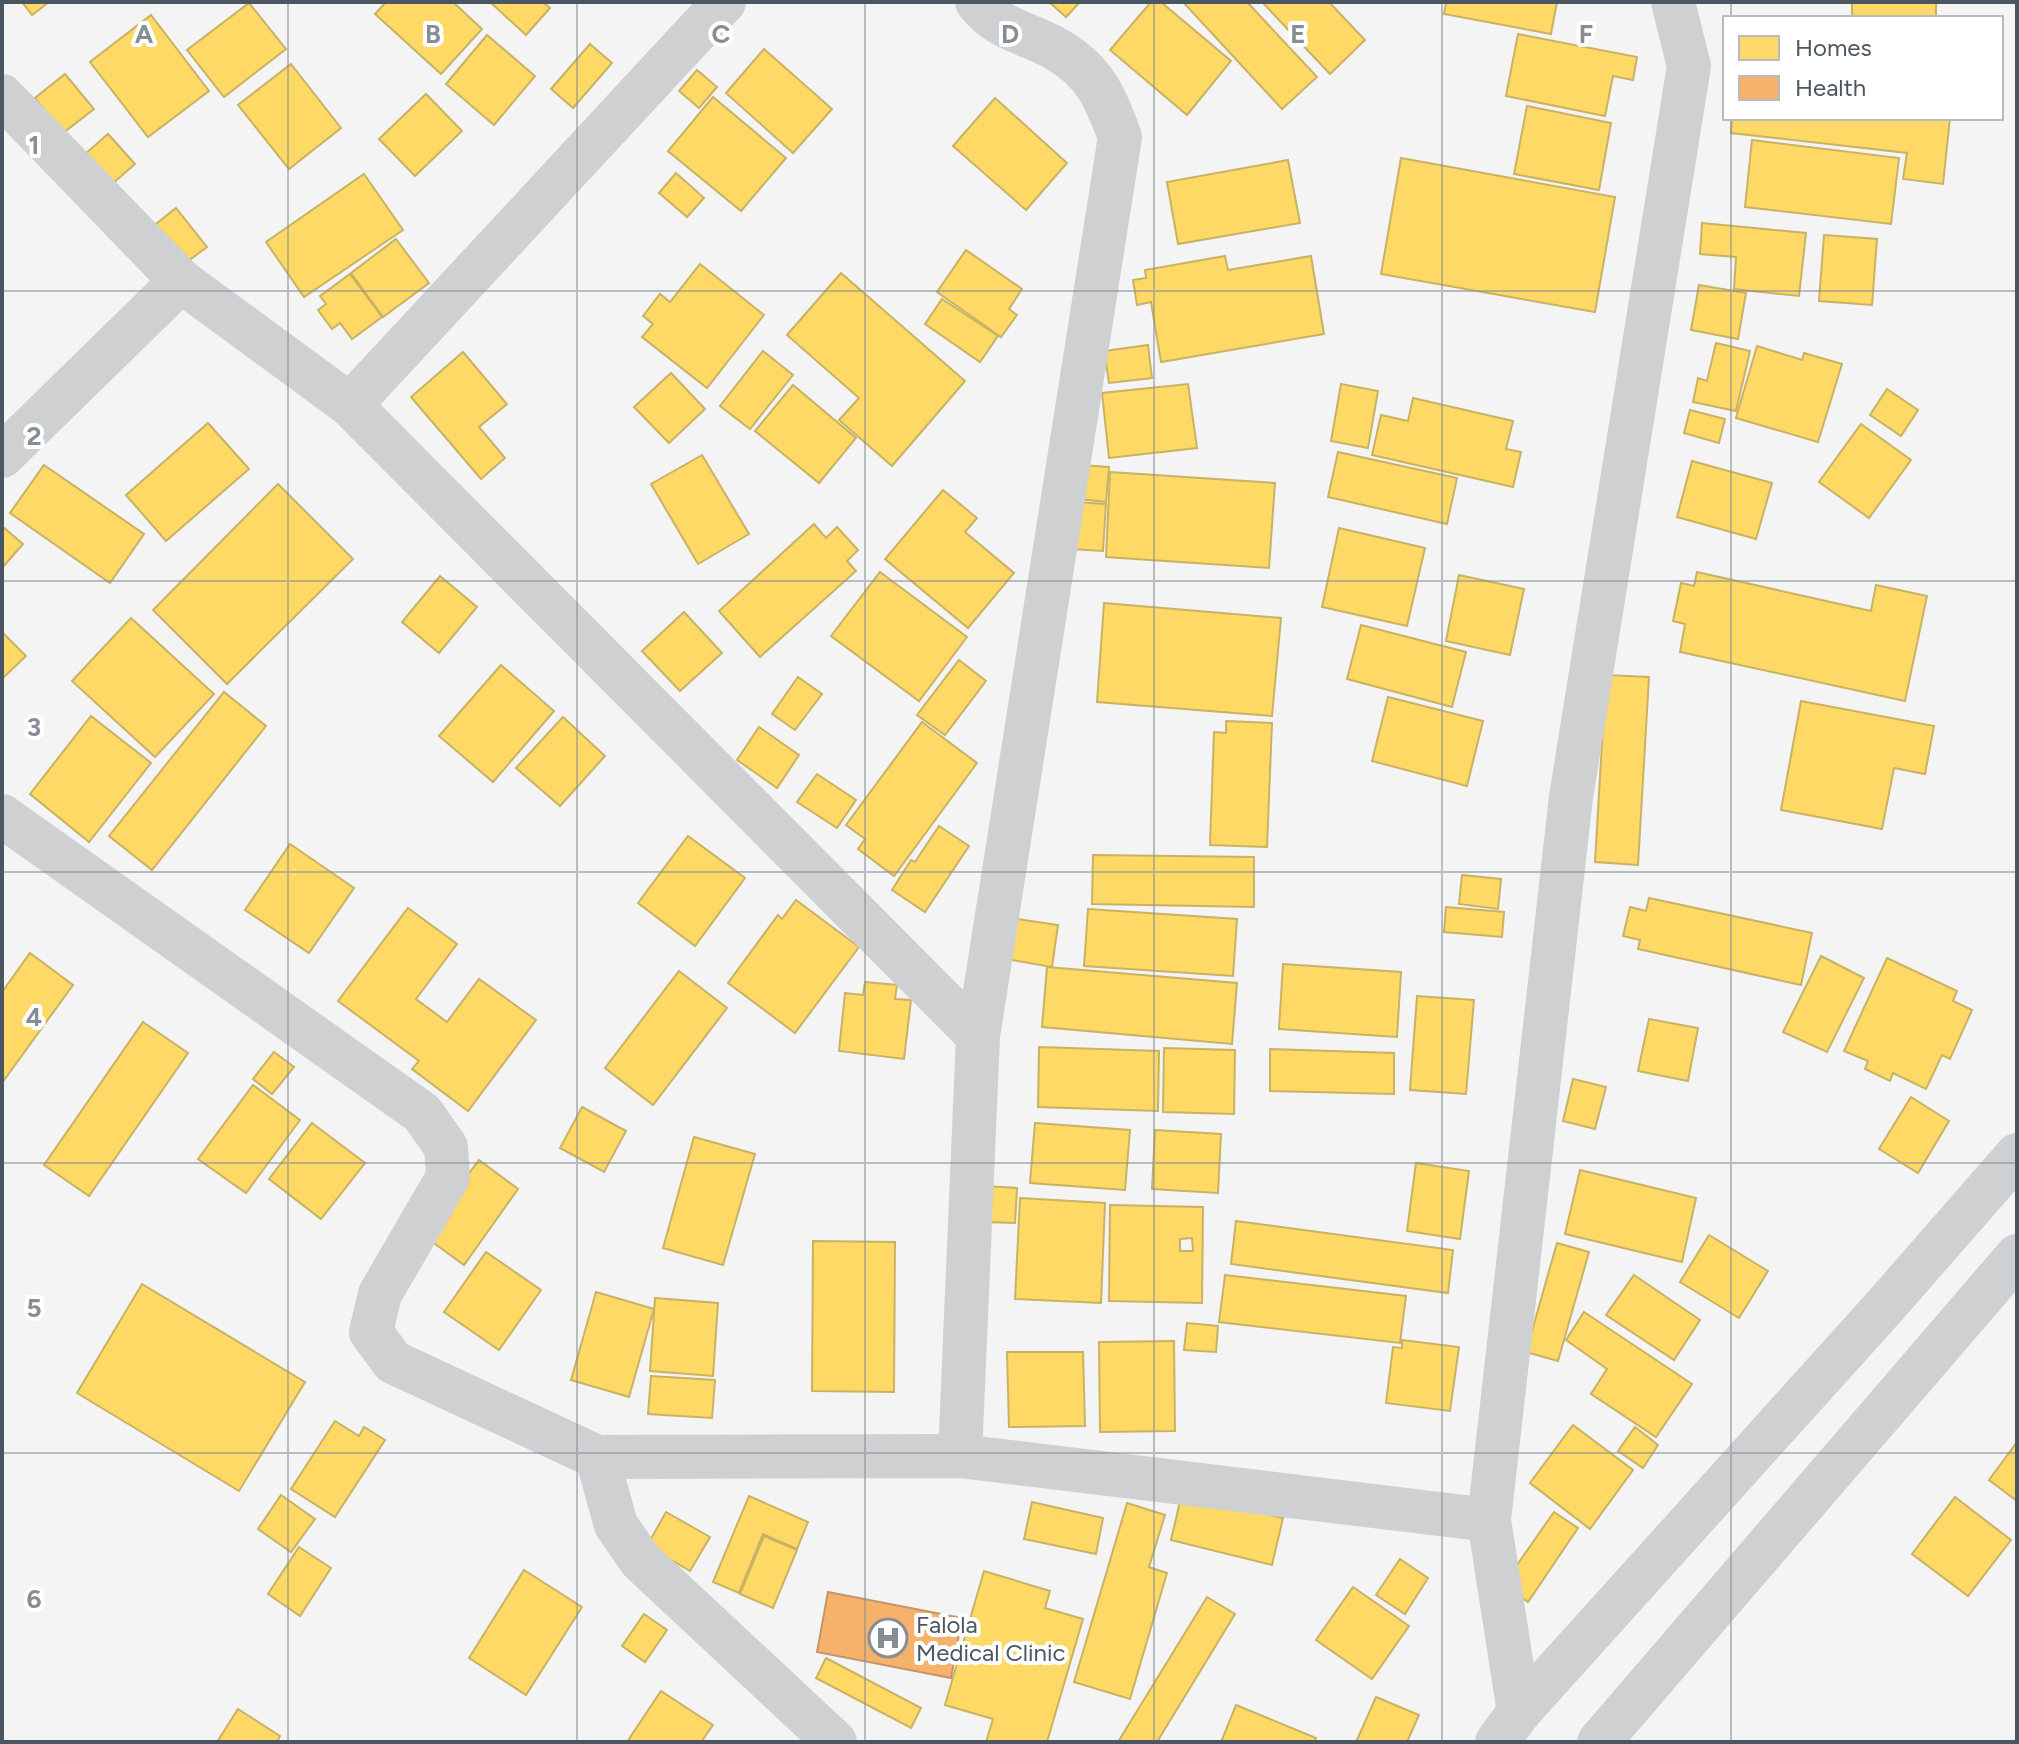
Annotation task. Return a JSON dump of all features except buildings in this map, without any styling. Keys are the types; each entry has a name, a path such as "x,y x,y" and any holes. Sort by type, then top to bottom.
{"street":[{"path":"350,405 724,2"},
{"path":"960,1456 978,1036 1120,137 1106,99 1090,74 1056,49 1012,30 977,2"},
{"path":"1508,1727 1489,1520 1571,797 1689,66 1673,2"},
{"path":"2,96 181,281 350,405 978,1036"},
{"path":"2,456 181,281"},
{"path":"2,816 422,1113 446,1147 448,1177 380,1294 371,1332 393,1362 597,1457 960,1456 1489,1520"},
{"path":"1508,1727 2017,1155"},
{"path":"1599,1742 2017,1256"},
{"path":"597,1457 616,1525 641,1561 835,1742"}],"place":[{"name":"Falola Medical Clinic","path":"888,1638"}]}
